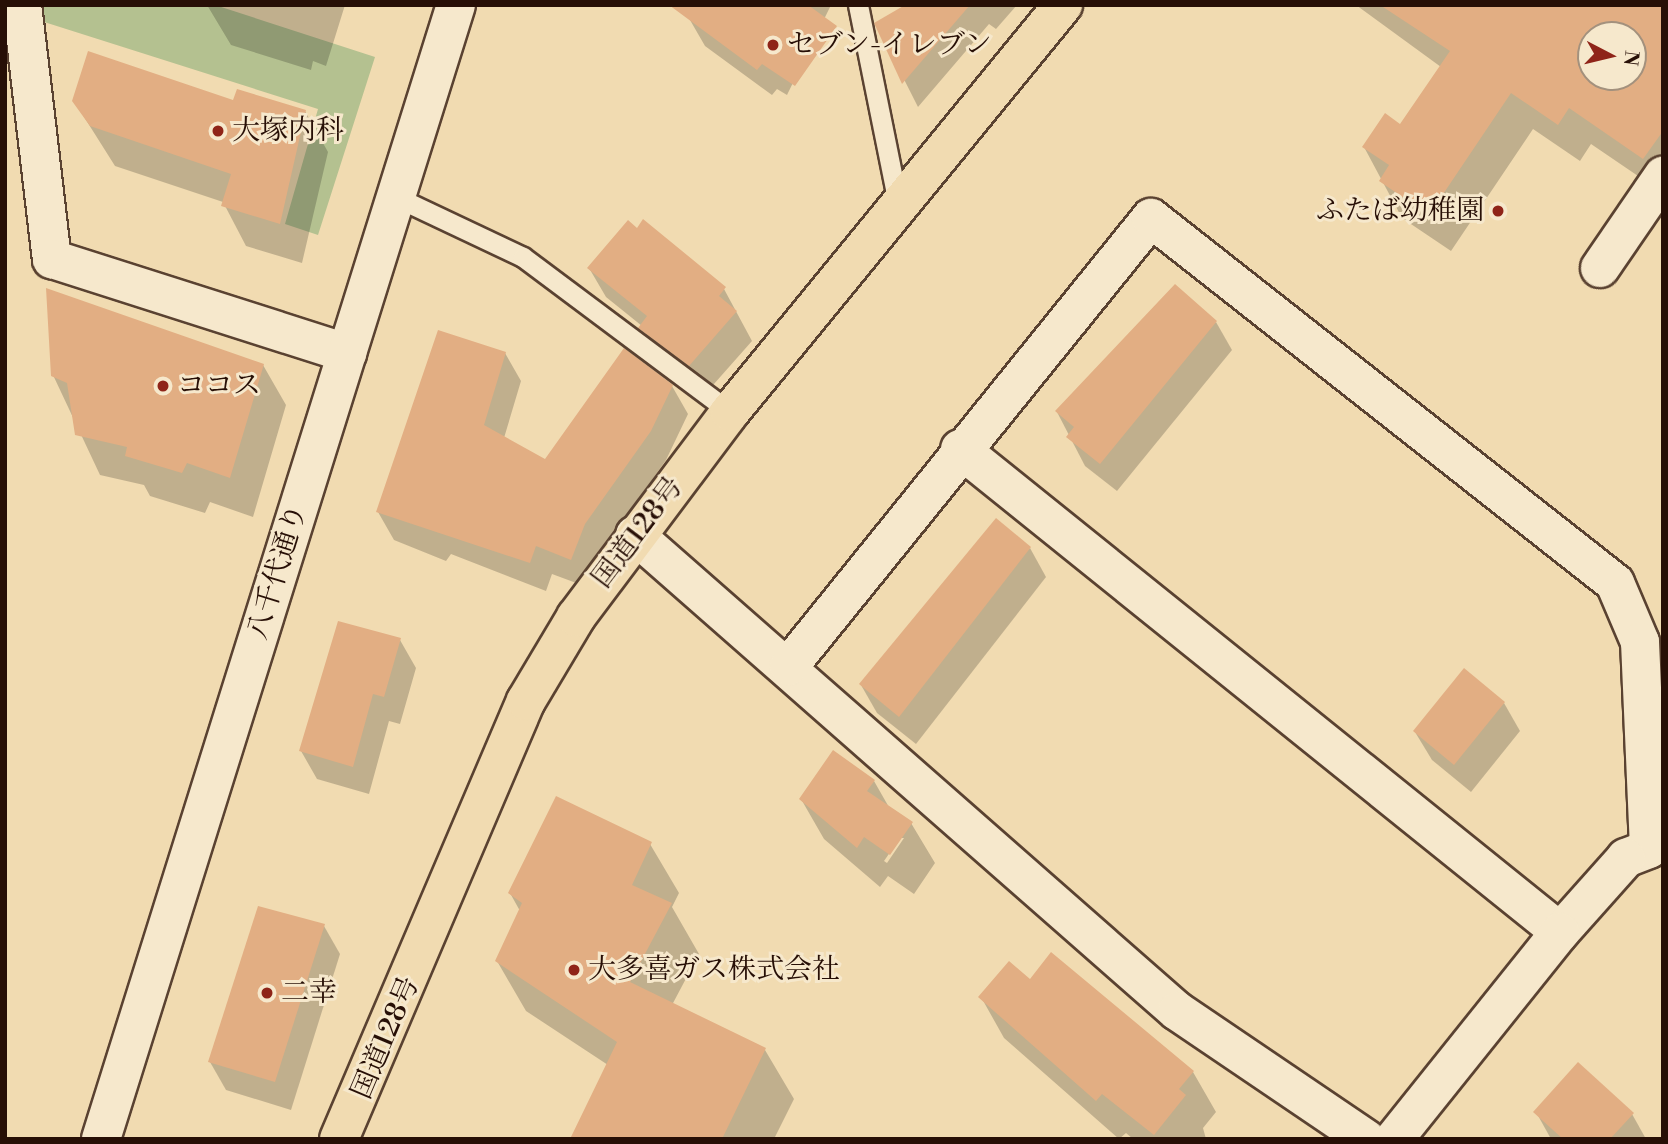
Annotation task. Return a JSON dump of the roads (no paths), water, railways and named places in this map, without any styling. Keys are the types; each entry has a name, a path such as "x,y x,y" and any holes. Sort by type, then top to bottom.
{"highway":[{"name":"国道128号","path":"340,1139 526,701 635,535 730,412 1063,5"}],"street":[{"path":"22,5 52,259 347,353"},
{"name":"八千代通り","path":"101,1139 456,5"},
{"path":"1600,268 1663,176"},
{"path":"789,666 960,449 1151,218 1615,583 1640,642 1656,848 1626,858 1560,932 1394,1139"},
{"path":"960,449 1560,932"},
{"path":"635,535 789,666 1177,1011 1366,1139"}],"lane":[{"path":"858,5 898,204"},
{"path":"396,197 523,257 730,412"}],"place":[{"name":"セブン-イレブン","path":"773,45"},
{"name":"大塚内科","path":"218,131"},
{"name":"ふたば幼稚園","path":"1498,211"},
{"name":"ココス","path":"163,386"},
{"name":"大多喜ガス株式会社","path":"574,970"},
{"name":"二幸","path":"267,993"}]}
